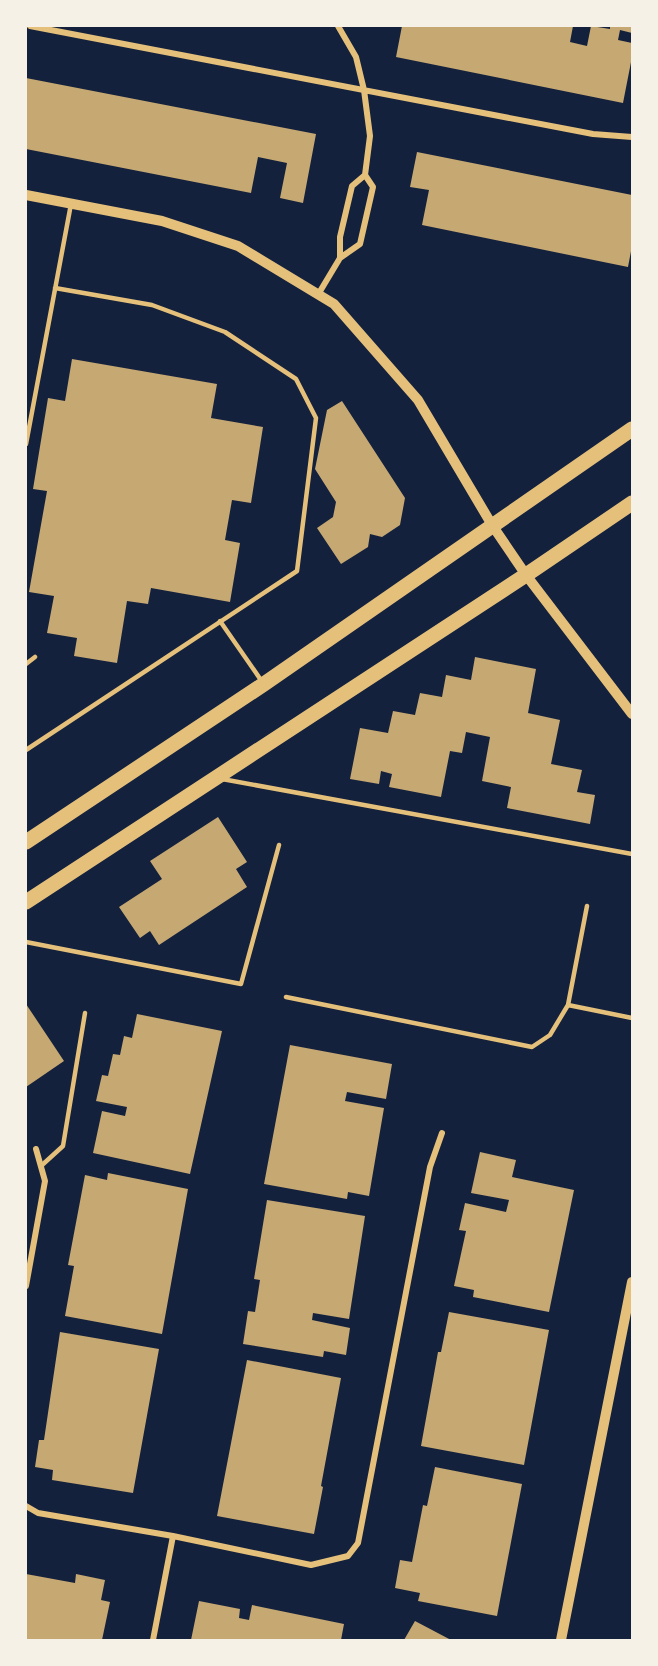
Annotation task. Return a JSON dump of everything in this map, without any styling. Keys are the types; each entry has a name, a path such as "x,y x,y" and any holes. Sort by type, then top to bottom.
{"main road":[{"path":"26,842 264,684 633,429"},
{"path":"26,902 633,503"}],"street":[{"path":"30,26 593,134 633,137"},
{"path":"319,293 340,258 360,244 373,187 365,175 370,136 364,90 356,57 338,26"},
{"path":"340,258 340,237 352,186 365,175"},
{"path":"26,195 162,221 238,246 334,304 418,400 492,525 526,575 633,714"},
{"path":"26,1506 38,1513 172,1536 310,1565 348,1556 358,1542 430,1167 442,1133"},
{"path":"26,1286 45,1181 36,1149"},
{"path":"561,1641 633,1282"},
{"path":"153,1641 172,1536"}],"lane":[{"path":"26,444 71,204"},
{"path":"26,750 297,571 316,418 296,379 225,332 152,305 55,288"},
{"path":"220,621 264,684"},
{"path":"26,664 34,657"},
{"path":"216,778 633,854"},
{"path":"26,942 240,984 279,846"},
{"path":"286,998 532,1047 549,1035 568,1005 587,906"},
{"path":"568,1005 633,1018"},
{"path":"41,1166 63,1146 85,1013"}],"building":[{"path":"402,26 573,26 570,42 587,46 591,26 610,29 610,26 632,26 632,33 620,30 618,40 632,43 632,57 623,103 396,57"},
{"path":"26,78 316,134 303,203 280,198 287,163 258,157 251,193 26,149"},
{"path":"417,152 632,195 632,246 628,267 422,225 429,190 410,187"},
{"path":"72,359 217,384 211,418 263,427 251,503 232,500 225,540 240,543 230,602 151,588 148,604 127,601 117,663 74,656 77,638 47,633 54,596 29,592 47,491 33,489 48,398 65,401"},
{"path":"342,401 405,498 400,525 382,537 370,534 368,547 341,564 317,528 333,517 336,502 315,469 327,410"},
{"path":"475,657 536,669 528,713 560,720 551,764 582,770 577,792 595,795 590,824 507,808 511,787 482,781 490,737 466,732 462,753 450,751 441,797 389,787 392,774 381,771 379,784 350,779 360,728 388,733 393,711 415,715 420,693 442,697 446,675 471,680"},
{"path":"218,817 247,862 236,869 247,887 159,945 150,931 140,938 119,907 162,879 150,861"},
{"path":"26,1004 64,1061 26,1087"},
{"path":"137,1014 222,1031 190,1174 93,1153 102,1111 125,1116 127,1107 96,1101 102,1075 108,1076 113,1054 120,1055 124,1036 132,1038"},
{"path":"290,1045 392,1064 386,1099 347,1092 345,1101 384,1108 369,1196 348,1192 347,1199 264,1184"},
{"path":"480,1152 516,1160 512,1177 574,1190 549,1312 473,1297 474,1290 454,1286 466,1231 459,1230 465,1203 506,1212 509,1200 471,1193"},
{"path":"108,1173 188,1189 162,1334 65,1316 74,1266 68,1265 85,1175 107,1180"},
{"path":"267,1200 365,1216 349,1319 313,1313 312,1320 350,1328 346,1355 324,1351 323,1357 243,1344 248,1311 255,1312 260,1280 254,1279"},
{"path":"449,1312 549,1330 524,1465 421,1446 438,1352 441,1352"},
{"path":"60,1332 159,1349 133,1493 52,1480 53,1470 35,1467 39,1440 44,1440"},
{"path":"247,1360 341,1378 314,1534 217,1516"},
{"path":"435,1467 522,1484 497,1616 418,1601 420,1593 395,1588 400,1560 412,1562 423,1505 427,1506"},
{"path":"26,1574 75,1583 76,1574 105,1580 101,1600 110,1602 102,1640 26,1640"},
{"path":"199,1601 240,1609 239,1618 249,1620 252,1605 344,1624 341,1640 191,1640"},
{"path":"415,1621 451,1640 404,1640"}]}
